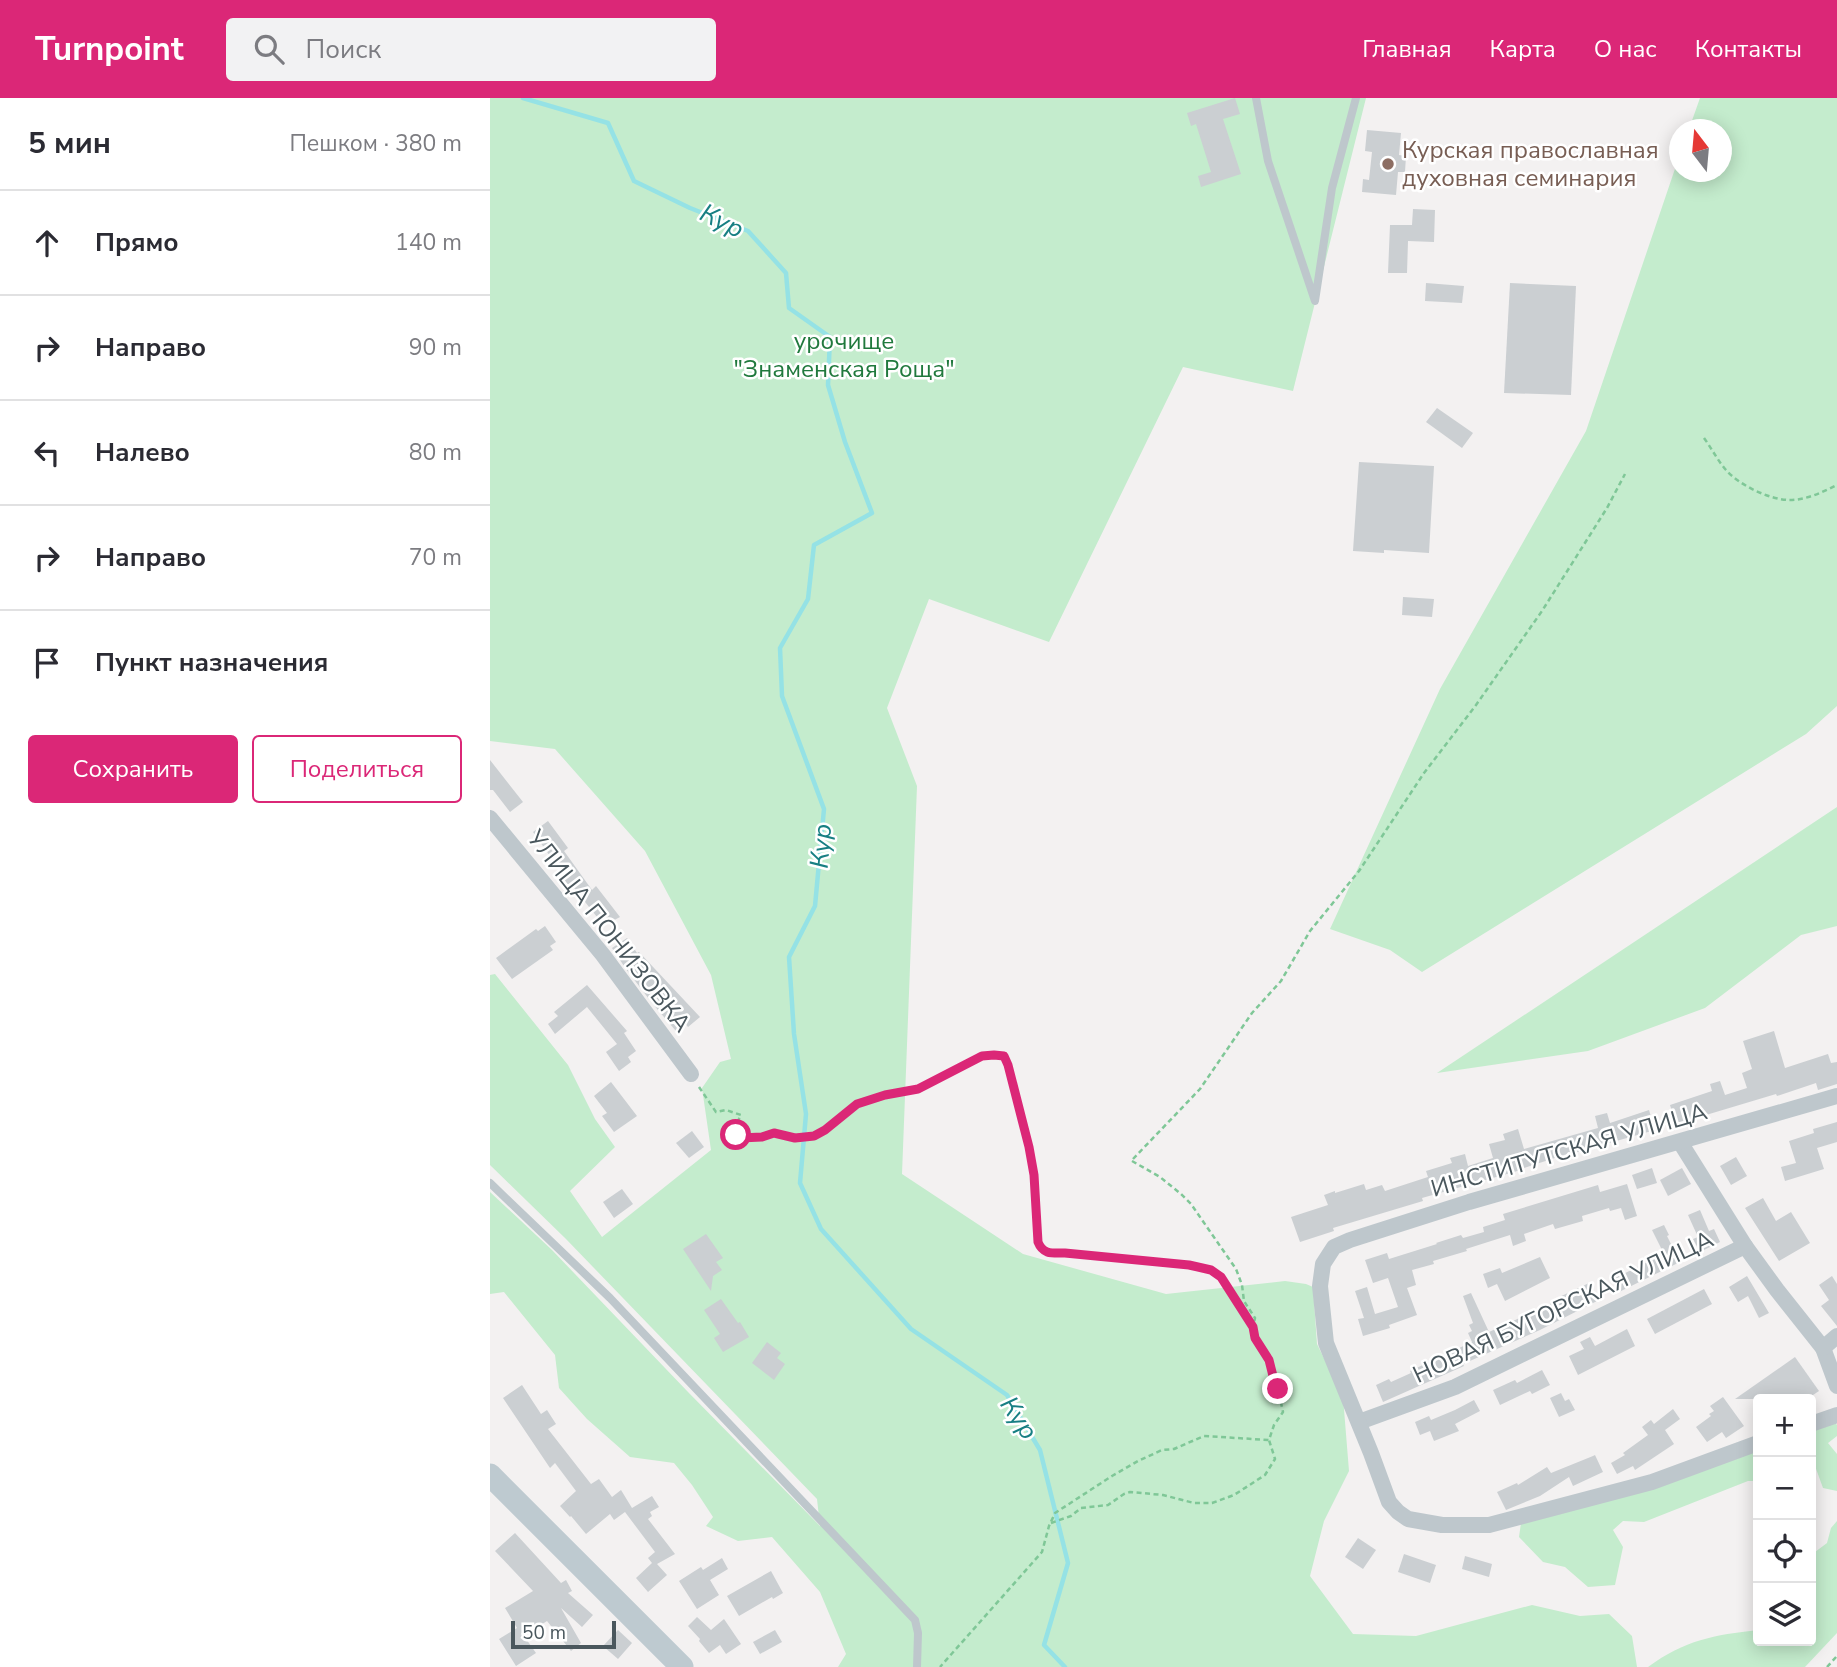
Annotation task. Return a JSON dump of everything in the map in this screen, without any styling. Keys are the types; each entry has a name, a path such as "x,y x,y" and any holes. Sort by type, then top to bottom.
{"main road":[{"path":"490,1475 682,1667"}],"street":[{"name":"УЛИЦА ПОНИЗОВКА","path":"490,818 603,955 691,1074"},
{"name":"ИНСТИТУТСКАЯ УЛИЦА","path":"1359,1422 1326,1343 1320,1286 1323,1264 1334,1247 1469,1202 1837,1096"},
{"path":"1680,1142 1745,1247 1823,1348 1837,1386"},
{"name":"НОВАЯ БУГОРСКАЯ УЛИЦА","path":"1359,1422 1455,1387 1745,1247"},
{"path":"1823,1348 1837,1336"},
{"path":"1816,1422 1837,1415"},
{"path":"1359,1422 1389,1502 1408,1519 1442,1525 1489,1525 1652,1482 1753,1445"}],"lane":[{"path":"1256,98 1268,161 1315,300 1332,188 1356,98"},
{"path":"490,1183 610,1298 915,1620 918,1633 917,1667"}],"path":[{"path":"1704,438 1728,472 1746,486 1769,496 1790,500 1818,494 1837,485"},
{"path":"1253,1327 1255,1318 1244,1301 1236,1269 1191,1205 1160,1177 1132,1160 1200,1088 1252,1013 1281,981 1310,931 1359,871 1424,773 1542,611 1607,508 1625,474"},
{"path":"691,1074 716,1112 726,1110 741,1115 736,1135 740,1138 762,1137 774,1133 804,1138 825,1130 857,1104 918,1089 982,1056 1004,1056 1029,1147 1040,1248 1047,1253 1189,1265 1211,1270 1221,1277 1253,1327 1255,1338 1269,1360 1282,1401 1283,1412 1274,1425 1269,1440 1275,1459 1270,1468 1265,1475 1234,1495 1219,1501 1194,1503 1163,1495 1130,1492 1108,1505 1081,1508 1071,1516 1050,1523"},
{"path":"940,1667 1042,1552 1055,1513 1112,1476 1162,1450 1174,1449 1204,1436 1269,1440"},
{"path":"1827,1667 1837,1656"}],"green space":[{"name":"урочище \"Знаменская Роща\"","path":"490,98 1366,98 1293,391 1183,367 1049,642 929,599 887,708 917,786 902,1174 1023,1254 1166,1294 1285,1281 1313,1287 1317,1344 1343,1397 1349,1471 1324,1521 1310,1576 1353,1634 1416,1636 1532,1605 1580,1616 1609,1614 1632,1636 1637,1667 838,1667 846,1654 820,1592 772,1537 738,1541 706,1526 713,1517 674,1463 630,1457 587,1419 559,1388 555,1355 504,1292 490,1294 490,1192 552,1250 820,1526 817,1499 566,1239 490,1165 490,975 495,974 568,1065 595,1119 615,1147 570,1191 602,1237 711,1150 702,1088 720,1062 731,1059 711,975 645,851 555,749 490,741"},
{"path":"1700,98 1837,98 1837,706 1806,734 1422,972 1390,950 1330,929 1440,689 1586,431 1671,182 1732,182 1732,119 1693,119"},
{"path":"1837,807 1837,926 1801,935 1705,1008 1588,1051 1437,1073"},
{"path":"1834,1421 1837,1425 1837,1436 1828,1443 1837,1454 1837,1491 1823,1488 1816,1469 1816,1428"},
{"path":"1753,1451 1753,1481 1644,1522 1623,1521 1613,1530 1623,1547 1615,1585 1588,1587 1565,1567 1543,1562 1519,1537 1521,1523"},
{"path":"1837,1521 1837,1633 1805,1667 1648,1667 1700,1640 1753,1631 1753,1646 1816,1646 1816,1551 1827,1543 1831,1528"}],"building":[{"path":"1235,98 1240,114 1223,119 1241,174 1201,187 1198,176 1211,172 1196,124 1191,126 1187,113"},
{"name":"Курская православная духовная семинария","path":"1367,130 1401,133 1399,155 1406,156 1405,172 1398,172 1396,195 1362,192 1363,179 1369,180 1372,152 1365,151"},
{"path":"1413,209 1435,210 1434,242 1408,241 1407,273 1388,273 1390,225 1412,225"},
{"path":"1426,283 1464,286 1462,303 1425,301"},
{"path":"1510,283 1576,286 1571,395 1504,393"},
{"path":"1437,408 1473,433 1462,448 1426,422"},
{"path":"1359,462 1434,466 1429,553 1353,551"},
{"path":"1403,597 1434,599 1432,617 1402,615"},
{"path":"490,760 523,802 510,812 493,790 490,790"},
{"path":"548,821 568,848 564,851 592,890 596,886 620,917 607,924 602,914 597,917 574,888 571,890 533,832"},
{"path":"545,926 556,942 550,946 553,950 512,979 496,958 536,929 538,931"},
{"path":"627,938 637,953 639,952 700,1017 688,1027 685,1023 676,1031 626,969 612,948"},
{"path":"587,985 627,1031 624,1033 636,1051 628,1057 631,1062 619,1071 606,1052 617,1044 587,1007 555,1034 548,1024 558,1016 554,1012"},
{"path":"1774,1031 1785,1068 1828,1054 1831,1063 1837,1062 1837,1084 1818,1090 1816,1083 1676,1124 1670,1105 1712,1091 1710,1084 1720,1081 1725,1095 1747,1088 1742,1073 1752,1069 1743,1041"},
{"path":"611,1082 637,1116 614,1132 602,1116 607,1113 594,1096"},
{"path":"1649,1110 1655,1130 1422,1198 1423,1201 1333,1228 1334,1231 1300,1242 1291,1217 1328,1205 1324,1195 1335,1191 1364,1184 1366,1190 1382,1185 1385,1191 1428,1177 1426,1171 1452,1163 1450,1158 1465,1154 1468,1166 1493,1158 1489,1144 1505,1140 1503,1134 1518,1129 1524,1149 1598,1128 1595,1116 1607,1113 1610,1123"},
{"path":"1837,1122 1837,1142 1817,1148 1824,1169 1785,1181 1781,1167 1796,1163 1789,1141 1814,1133 1813,1129"},
{"path":"692,1131 704,1147 689,1158 676,1143"},
{"path":"1736,1157 1747,1176 1731,1185 1720,1166"},
{"path":"1652,1168 1657,1183 1637,1189 1632,1175"},
{"path":"1682,1168 1691,1184 1668,1196 1660,1180"},
{"path":"1627,1184 1637,1216 1625,1220 1621,1208 1610,1211 1609,1208 1582,1216 1583,1221 1555,1229 1553,1224 1524,1234 1526,1241 1513,1246 1510,1235 1412,1270 1416,1285 1407,1288 1417,1315 1389,1325 1390,1328 1363,1336 1358,1319 1364,1318 1355,1291 1367,1287 1375,1314 1398,1307 1388,1278 1373,1283 1365,1260 1387,1253 1389,1259 1461,1235 1463,1238 1484,1232 1483,1227 1505,1220 1503,1214 1598,1185 1600,1192"},
{"path":"622,1189 633,1204 614,1218 603,1202"},
{"path":"1763,1198 1776,1221 1791,1212 1810,1243 1779,1261 1745,1208"},
{"path":"1700,1210 1709,1231 1714,1229 1720,1242 1700,1252 1693,1239 1698,1237 1688,1215"},
{"path":"1664,1225 1680,1262 1619,1292 1613,1279 1664,1254 1652,1230"},
{"path":"706,1234 723,1258 716,1262 722,1270 713,1276 711,1291 683,1249"},
{"path":"1540,1257 1550,1278 1505,1301 1497,1284 1488,1288 1483,1274 1500,1268 1502,1273"},
{"path":"1747,1276 1769,1313 1759,1318 1748,1296 1738,1302 1729,1287"},
{"path":"1832,1276 1837,1284 1837,1326 1821,1306 1829,1300 1819,1285"},
{"path":"1589,1283 1597,1301 1383,1402 1376,1385 1389,1379 1391,1382 1472,1342 1468,1333 1472,1331 1469,1325 1473,1323 1463,1296 1471,1293 1489,1332"},
{"path":"1704,1289 1712,1304 1655,1334 1647,1319"},
{"path":"721,1299 749,1337 723,1352 714,1338 720,1334 704,1310"},
{"path":"1627,1329 1635,1346 1578,1375 1569,1356 1584,1349 1580,1342 1590,1337 1595,1346"},
{"path":"767,1342 781,1353 777,1358 785,1364 774,1380 752,1363"},
{"path":"1795,1357 1819,1391 1814,1394 1753,1394 1753,1399 1735,1399"},
{"path":"1542,1370 1550,1385 1500,1405 1493,1390 1515,1380 1517,1383"},
{"path":"522,1385 541,1414 547,1410 556,1424 548,1429 591,1484 599,1479 612,1497 621,1490 632,1508 652,1496 659,1507 650,1512 652,1516 648,1519 675,1554 657,1564 667,1575 648,1592 636,1578 652,1563 648,1558 655,1552 625,1512 614,1520 610,1514 586,1534 560,1506 576,1491 555,1463 550,1468 503,1398"},
{"path":"1561,1393 1565,1401 1569,1399 1575,1410 1559,1417 1550,1398"},
{"path":"1723,1397 1744,1426 1726,1438 1722,1432 1707,1442 1696,1427 1711,1416 1709,1414 1714,1411 1710,1406"},
{"path":"1474,1400 1480,1411 1455,1424 1459,1431 1434,1441 1430,1431 1420,1435 1415,1422 1429,1416 1431,1420"},
{"path":"1673,1409 1680,1419 1665,1430 1674,1444 1635,1470 1633,1466 1617,1474 1611,1463 1648,1435 1642,1427 1651,1420 1654,1424"},
{"path":"1595,1455 1603,1472 1573,1486 1569,1477 1540,1496 1506,1510 1497,1492 1517,1483 1518,1485 1547,1467 1551,1473"},
{"path":"515,1533 561,1583 566,1580 572,1591 568,1593 593,1615 582,1627 561,1608 581,1643 571,1651 547,1621 524,1636 536,1653 516,1666 499,1639 517,1628 505,1608 533,1591 495,1551"},
{"path":"1358,1538 1376,1550 1363,1569 1345,1557"},
{"path":"1404,1554 1436,1565 1430,1583 1398,1572"},
{"path":"1465,1556 1492,1564 1489,1577 1462,1569"},
{"path":"722,1558 728,1569 710,1580 719,1595 697,1609 679,1581"},
{"path":"771,1571 783,1593 739,1616 727,1596"},
{"path":"697,1617 711,1630 724,1619 741,1644 726,1654 720,1645 709,1653 688,1626"},
{"path":"618,1630 632,1643 618,1659 603,1646"},
{"path":"775,1630 782,1642 760,1654 753,1642"}],"waterway":[{"name":"Кур","path":"523,98 608,123 634,181 690,208 748,231 786,273 789,308 830,337 828,385 845,442 872,513 814,545 808,599 780,648 782,696 824,809 815,906 789,957 794,1034 806,1114 800,1183 821,1229 911,1329 1007,1395 1040,1450 1068,1563 1044,1645 1065,1667"}],"place":[{"name":"Курская православная духовная семинария","path":"1388,164"}],"route":[{"path":"736,1135 740,1138 762,1137 769,1133 795,1138 814,1136 857,1104 918,1089 982,1056 1004,1056 1029,1147 1040,1248 1047,1253 1189,1265 1211,1270 1221,1277 1244,1310 1253,1327 1255,1338 1269,1360 1278,1389"}]}
